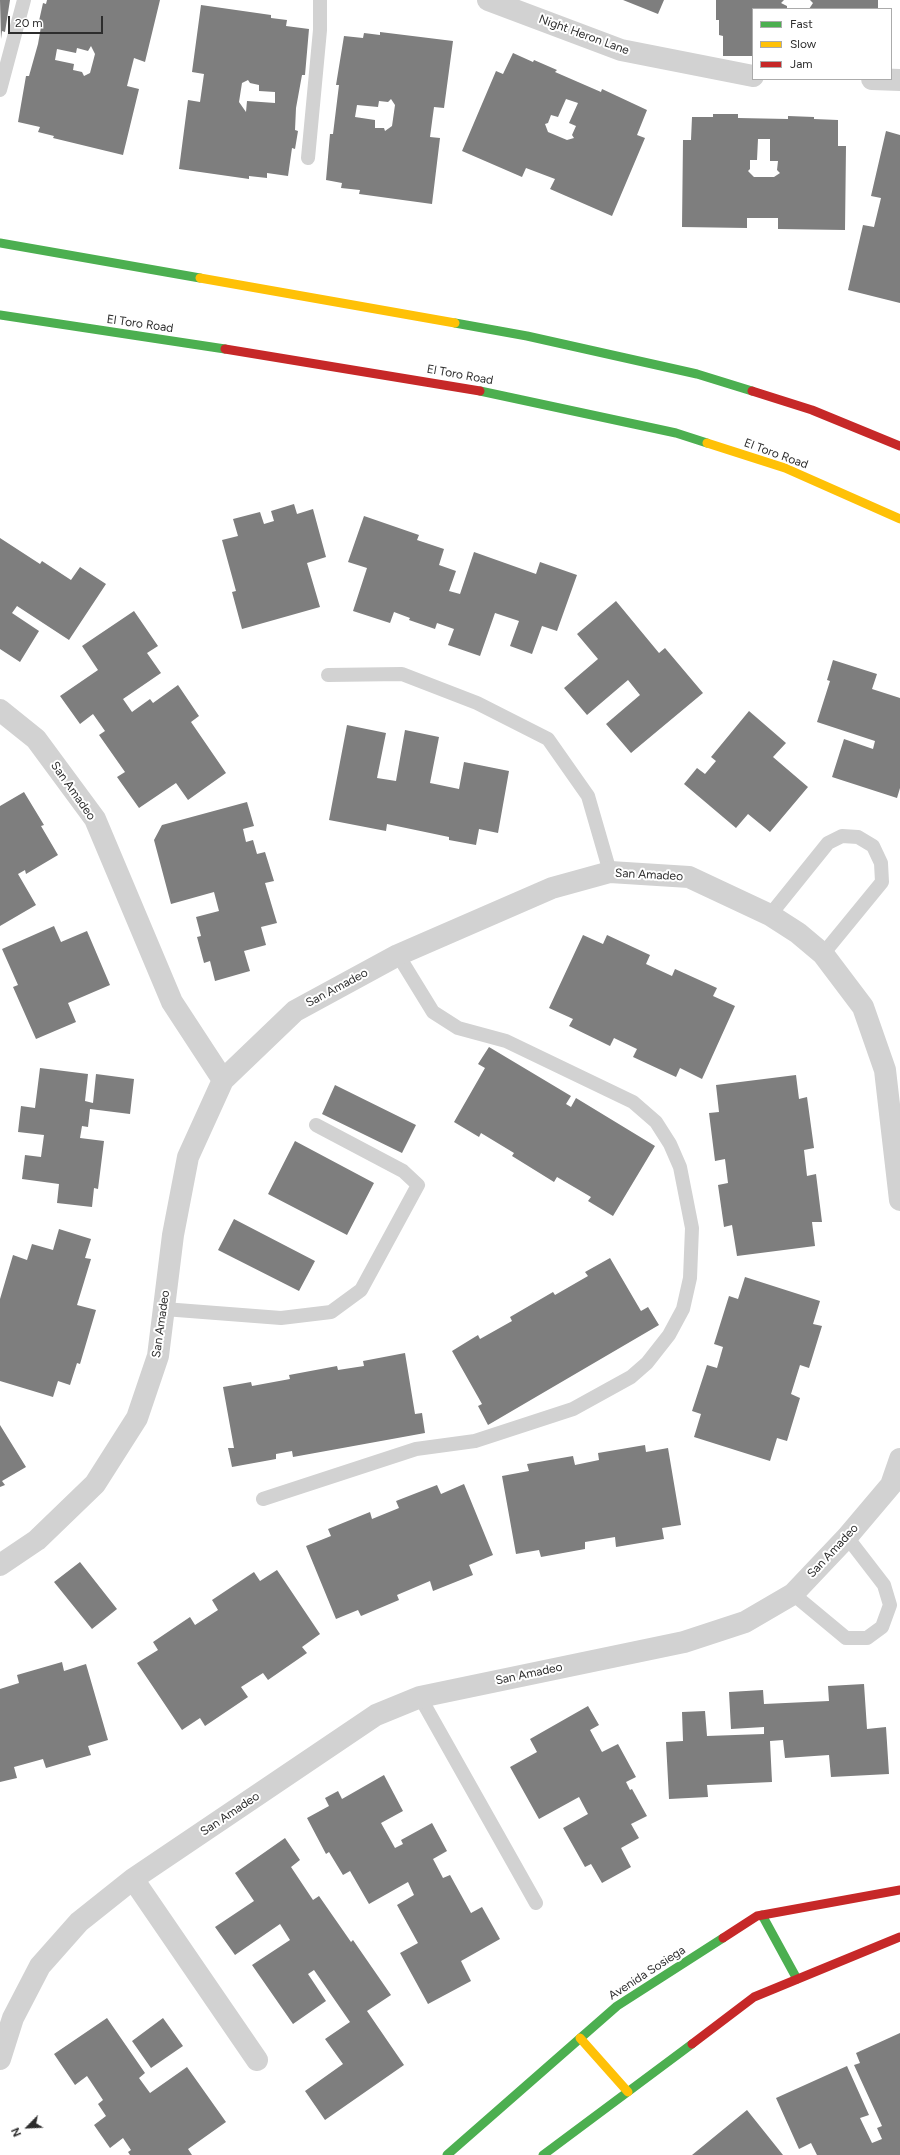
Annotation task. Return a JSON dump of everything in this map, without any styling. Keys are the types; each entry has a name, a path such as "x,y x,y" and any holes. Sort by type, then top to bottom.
{"main road":[{"path":"0,242 527,336 682,370 812,410 900,446"},
{"name":"El Toro Road","path":"0,315 315,362 510,396 676,433 785,468 900,519"},
{"name":"Avenida Sosiega","path":"448,2155 617,2006 756,1916 900,1890"},
{"path":"762,1915 797,1979"},
{"path":"543,2155 754,1997 900,1937"},
{"path":"580,2038 628,2092"}],"street":[{"name":"Night Heron Lane","path":"488,0 517,5 621,50 752,76"},
{"name":"San Amadeo","path":"0,710 36,739 94,819 172,1002 223,1080"},
{"name":"San Amadeo","path":"0,1565 37,1540 95,1484 137,1418 158,1356 173,1235 188,1157 223,1080 294,1011 398,955 552,888 610,872 689,877 770,915 798,933 823,954 863,1007 885,1070 900,1200"},
{"name":"San Amadeo","path":"0,2059 13,2018 40,1966 79,1922 133,1879 376,1715 420,1697 684,1642 745,1622 793,1594 847,1537 891,1485 900,1459"},
{"path":"133,1879 257,2060"}],"lane":[{"path":"0,90 24,0"},
{"path":"308,158 320,30 320,0"},
{"path":"328,675 402,674 477,703 548,739 588,796 610,872"},
{"path":"770,915 828,843 842,836 850,836 858,837 873,846 881,863 882,882 823,954"},
{"path":"263,1499 416,1449 475,1441 573,1409 630,1377 647,1363 669,1335 683,1309 690,1278 692,1228 680,1167 670,1144 656,1122 634,1102 506,1041 458,1028 433,1012 398,955"},
{"path":"164,1309 281,1318 331,1312 362,1290 418,1185 403,1171 316,1125"},
{"path":"793,1594 846,1638 867,1638 882,1627 890,1604 884,1586 847,1537"},
{"path":"420,1697 536,1903"}],"building":[{"path":"0,0 10,0 5,32 2,31 1,39"},
{"path":"47,0 160,0 145,62 134,58 127,86 139,89 123,155 53,138 54,136 38,132 40,127 18,122 26,76 29,76 38,44 42,21 39,21 43,3 46,4","holes":["91,46 95,54 90,73 84,76 82,72 73,70 74,64 55,60 57,49 76,53 77,48 88,51"]},
{"path":"623,0 664,0 658,14"},
{"path":"716,0 784,0 781,3 787,6 787,8 752,8 752,56 723,56 723,36 719,35 719,20 716,20"},
{"path":"810,0 878,0 878,8 810,8 813,3"},
{"path":"201,5 271,15 271,18 287,20 286,26 309,29 305,75 302,75 296,108 295,130 298,131 295,149 292,148 288,176 267,173 267,178 249,176 249,179 179,169 188,100 200,102 204,74 192,72","holes":["248,80 250,83 259,85 259,91 275,92 275,103 247,101 246,112 239,102 242,83"]},
{"path":"380,32 453,41 444,108 434,107 430,137 440,138 432,204 359,194 360,190 341,188 342,183 326,180 330,134 333,134 339,85 336,85 344,36 363,38 364,33 380,35","holes":["391,99 395,105 392,126 385,131 384,128 375,128 375,120 355,117 357,105 378,107 379,101 388,102"]},
{"path":"513,53 533,62 534,60 557,70 555,72 601,92 602,89 647,110 637,135 645,138 612,216 550,189 555,179 526,168 522,177 462,151 496,71 503,74","holes":["566,99 578,103 569,123 576,126 572,135 574,138 567,140 548,132 545,124 548,123 551,115 558,117"]},
{"path":"713,114 738,114 738,118 788,119 788,116 838,120 838,146 846,146 845,230 778,229 778,218 747,218 747,228 682,227 683,140 691,140 692,117 713,117","holes":["758,139 770,139 770,161 778,161 777,170 780,173 774,177 754,177 748,171 750,169 750,160 757,160"]},
{"path":"886,131 900,135 900,303 848,290 863,225 874,227 881,198 871,196"},
{"path":"294,504 297,514 313,509 326,557 307,563 320,607 242,629 232,592 236,591 222,540 238,536 233,519 260,512 264,524 274,521 271,511"},
{"path":"364,516 419,535 417,540 444,549 439,565 456,571 449,591 460,594 474,552 536,574 540,562 577,575 557,631 542,626 532,654 510,646 519,621 495,613 480,656 448,645 454,629 437,623 435,629 409,620 410,618 394,612 390,623 353,611 367,568 348,562"},
{"path":"0,538 40,564 42,561 71,580 80,567 106,584 69,640 17,606 12,613 39,631 20,662 0,649"},
{"path":"616,601 659,653 665,648 703,693 631,753 606,724 640,695 628,680 587,715 564,688 598,659 577,634"},
{"path":"134,611 158,646 147,653 161,673 123,699 132,712 150,699 153,703 178,685 199,716 191,722 226,773 188,800 176,783 139,808 117,777 125,772 99,735 105,731 93,714 80,724 60,696 98,670 82,646"},
{"path":"833,660 877,674 872,689 900,698 900,788 897,798 832,777 844,739 873,749 875,741 817,722 830,681 827,680"},
{"path":"749,711 786,743 773,757 808,787 770,832 748,814 736,828 684,784 697,768 705,774 716,761 711,757"},
{"path":"347,725 386,733 377,778 396,781 405,730 439,737 430,783 459,789 464,762 509,771 498,833 479,829 476,845 449,840 449,837 387,824 386,831 329,820"},
{"path":"24,792 44,825 41,826 58,855 26,874 25,870 18,874 36,905 0,926 0,806"},
{"path":"247,802 254,826 243,829 246,842 253,840 257,854 265,852 274,881 265,883 277,923 261,927 266,945 244,951 250,971 215,981 210,961 204,963 197,937 201,936 196,917 219,911 214,892 171,904 154,840 162,825"},
{"path":"54,926 61,942 87,931 110,985 68,1003 76,1022 36,1039 13,987 18,985 2,949"},
{"path":"583,935 603,944 607,935 650,955 646,964 672,976 675,969 717,988 713,996 735,1006 702,1079 680,1068 676,1077 633,1057 637,1049 614,1038 610,1046 569,1026 573,1019 549,1008"},
{"path":"489,1047 571,1096 566,1104 571,1107 576,1098 655,1146 613,1216 588,1201 591,1197 557,1177 554,1182 512,1156 514,1153 481,1133 479,1137 454,1122 485,1068 478,1064"},
{"path":"40,1068 88,1074 85,1101 93,1103 96,1074 134,1079 130,1114 90,1109 88,1127 82,1126 80,1138 104,1141 98,1189 94,1188 92,1207 57,1203 59,1184 22,1179 25,1155 41,1157 44,1135 18,1132 21,1106 35,1108"},
{"path":"796,1075 799,1099 807,1097 814,1148 804,1150 807,1176 816,1174 822,1222 812,1222 815,1246 737,1256 732,1225 724,1227 718,1185 728,1183 725,1159 715,1161 709,1113 719,1112 716,1085"},
{"path":"335,1085 416,1125 402,1153 322,1114"},
{"path":"295,1141 374,1183 347,1235 268,1194"},
{"path":"234,1219 315,1261 299,1291 218,1250"},
{"path":"59,1229 91,1239 85,1258 91,1259 77,1305 96,1310 80,1364 77,1363 70,1385 58,1381 53,1397 0,1381 0,1299 13,1255 27,1260 32,1244 53,1250"},
{"path":"610,1258 641,1311 648,1307 659,1325 488,1425 478,1406 482,1404 452,1351 478,1335 480,1339 512,1321 510,1317 553,1292 555,1295 588,1276 585,1272"},
{"path":"745,1277 820,1301 813,1324 822,1326 809,1368 800,1365 791,1394 800,1398 787,1441 777,1438 770,1461 694,1437 701,1414 692,1411 707,1365 717,1368 723,1347 714,1344 729,1296 738,1299"},
{"path":"405,1353 415,1414 422,1413 425,1433 293,1457 292,1451 276,1454 276,1459 232,1467 228,1448 234,1448 223,1387 251,1382 252,1386 290,1379 289,1375 337,1366 338,1370 364,1366 363,1361"},
{"path":"0,1425 26,1467 2,1481 5,1485 0,1487"},
{"path":"645,1445 646,1452 668,1448 681,1525 662,1528 664,1539 616,1547 615,1537 585,1542 585,1549 541,1557 539,1550 516,1554 502,1476 529,1471 527,1464 573,1456 575,1465 599,1460 598,1453"},
{"path":"464,1484 493,1555 469,1565 473,1575 433,1591 430,1581 397,1595 399,1600 361,1616 358,1610 336,1619 306,1546 331,1536 328,1529 370,1512 372,1519 399,1508 396,1501 437,1485 441,1494"},
{"path":"80,1562 117,1609 92,1629 54,1582"},
{"path":"277,1570 320,1634 302,1647 307,1653 268,1680 263,1673 241,1687 248,1697 205,1726 200,1718 182,1730 137,1663 158,1650 153,1642 190,1617 195,1625 218,1610 212,1600 254,1572 260,1581"},
{"path":"62,1662 64,1671 86,1664 108,1740 88,1746 91,1755 46,1768 43,1759 14,1767 17,1778 0,1782 0,1689 19,1683 17,1675"},
{"path":"864,1684 867,1729 886,1727 889,1774 831,1777 829,1755 785,1758 783,1740 770,1741 772,1782 707,1785 708,1797 669,1799 666,1742 683,1741 682,1712 705,1711 707,1736 764,1734 764,1727 731,1729 729,1692 763,1690 764,1704 829,1701 828,1686"},
{"path":"588,1706 599,1725 590,1730 602,1752 618,1744 636,1777 626,1782 630,1790 632,1789 647,1816 631,1824 639,1838 621,1848 631,1867 602,1883 591,1864 585,1867 563,1828 588,1814 579,1797 539,1819 510,1767 537,1752 530,1739"},
{"path":"384,1775 403,1811 381,1823 395,1848 403,1844 401,1840 432,1823 447,1851 433,1859 443,1878 450,1875 471,1913 482,1907 500,1939 461,1961 471,1981 428,2004 400,1953 418,1943 397,1905 414,1895 408,1882 369,1904 350,1871 343,1875 329,1852 326,1854 307,1818 329,1806 325,1798 338,1791 342,1799"},
{"path":"285,1838 300,1860 291,1867 313,1900 319,1896 351,1942 353,1940 391,1995 367,2011 404,2065 325,2120 305,2091 343,2064 325,2039 350,2022 314,1970 308,1974 326,2001 293,2024 252,1965 290,1940 280,1924 235,1955 215,1927 254,1901 235,1873"},
{"path":"107,2018 145,2073 139,2078 150,2093 187,2067 226,2122 188,2149 192,2155 130,2155 128,2152 131,2150 123,2138 110,2148 94,2125 106,2116 98,2104 103,2100 87,2076 75,2085 54,2054"},
{"path":"163,2018 183,2046 151,2068 132,2041"},
{"path":"900,2033 900,2155 817,2155 811,2143 799,2149 776,2098 847,2066 869,2115 860,2118 872,2143 882,2139 877,2128 882,2126 854,2065 860,2063 856,2053"},
{"path":"747,2110 783,2155 692,2155"}],"traffic: fast":[{"path":"0,243 200,278"},
{"path":"0,315 225,349"},
{"path":"455,323 527,336 697,374 752,391"},
{"path":"480,391 676,433 707,443"},
{"path":"762,1915 797,1979"},
{"path":"447,2155 617,2006 723,1938"},
{"path":"543,2155 692,2044"}],"traffic: slow":[{"path":"200,278 455,323"},
{"path":"707,443 785,468 900,519"},
{"path":"580,2038 628,2092"}],"traffic: jam":[{"path":"225,349 480,391"},
{"path":"752,391 812,410 900,446"},
{"path":"723,1938 757,1916 900,1890"},
{"path":"692,2044 754,1997 900,1937"}]}
